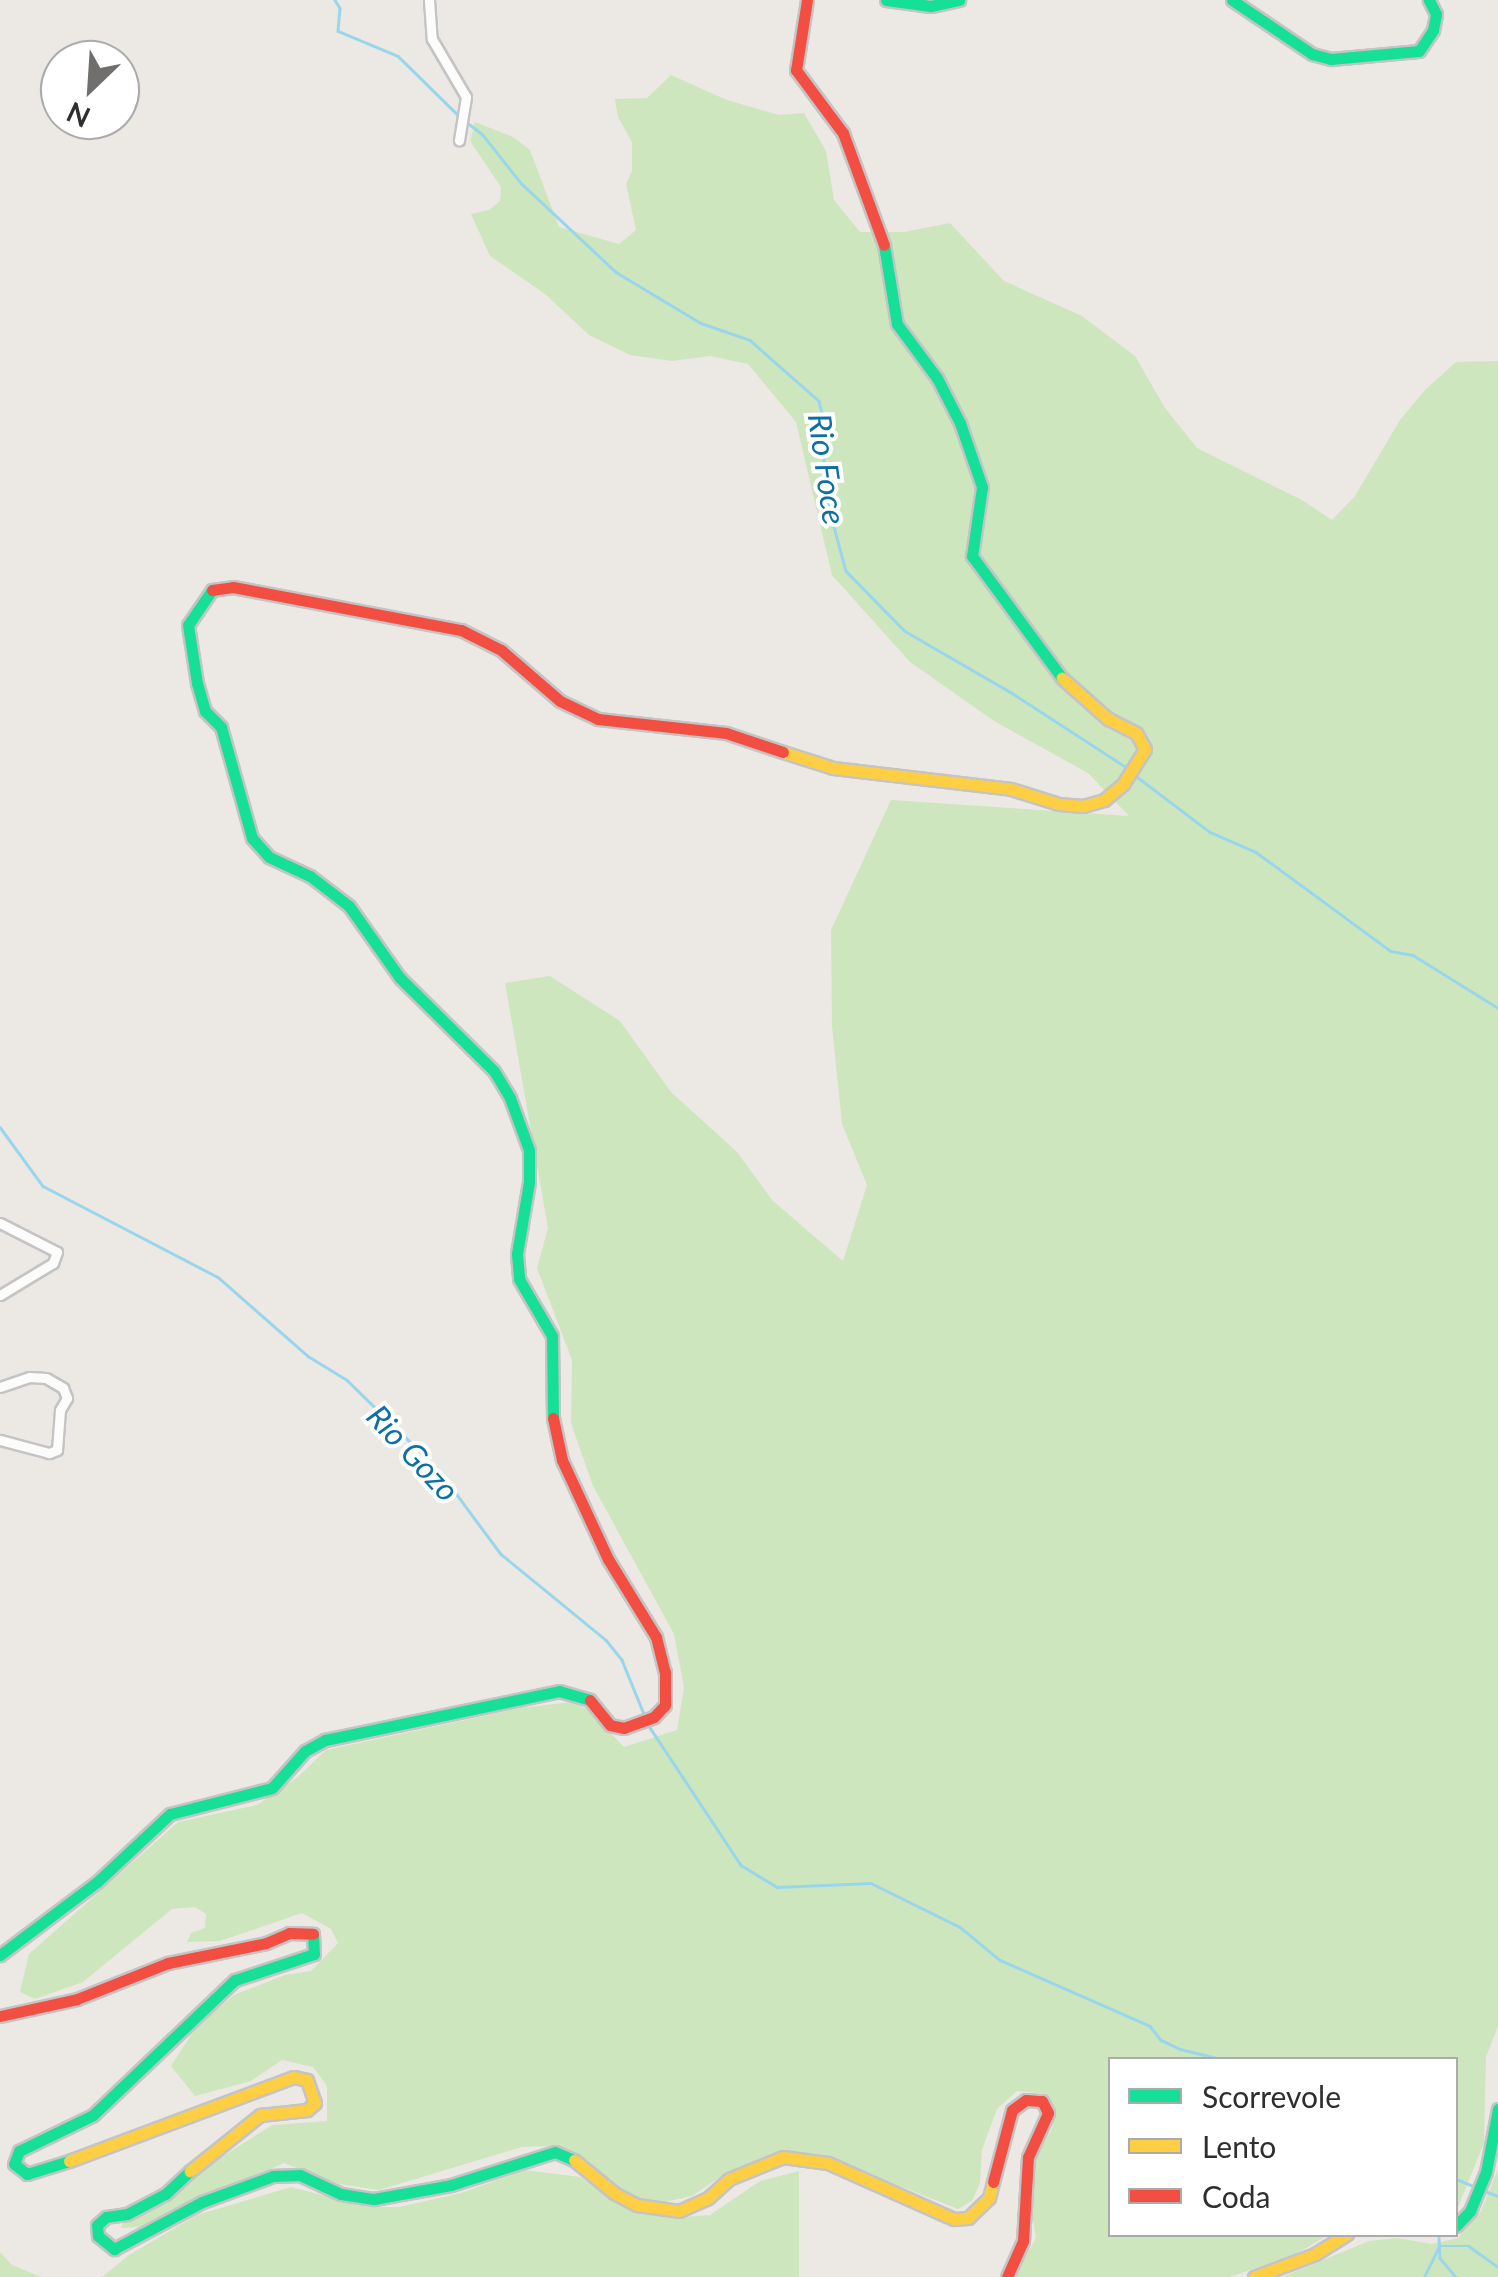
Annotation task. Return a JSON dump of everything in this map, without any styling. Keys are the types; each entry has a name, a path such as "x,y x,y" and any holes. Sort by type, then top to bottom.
{"main road":[{"path":"0,1955 97,1882 170,1814 272,1788 304,1751 324,1740 560,1690 592,1701 610,1725 634,1726 654,1717 665,1705 656,1637 585,1515 562,1460 553,1424 552,1336 520,1279 516,1254 529,1182 529,1150 510,1098 494,1070 400,978 348,906 310,876 269,858 252,838 221,728 204,712 188,625 194,610 214,589 233,587 461,630 501,650 560,701 598,719 726,733 833,768 1011,789 1059,804 1083,806 1104,800 1123,784 1146,750 1143,740 1108,719 1067,684 972,556 982,486 960,423 937,378 897,324 889,258 843,134 796,70 806,0"},
{"path":"886,0 930,6 959,0"},
{"path":"1232,0 1312,54 1330,59 1419,51 1433,30 1436,14 1429,0"},
{"path":"0,2016 77,2000 168,1963 266,1943 289,1933 316,1934 314,1954 235,1980 210,1998 94,2115 19,2151 14,2164 27,2174 40,2172 193,2112 294,2078 308,2080 315,2102 308,2110 260,2115 220,2144 165,2194 127,2214 106,2217 97,2225 98,2236 114,2249 202,2202 273,2176 300,2174 341,2194 374,2199 472,2179 555,2152 578,2162 614,2193 638,2204 678,2211 708,2198 730,2179 783,2157 828,2163 954,2218 968,2218 989,2198 1012,2110 1026,2100 1042,2101 1048,2113 1028,2157 1023,2241 1006,2277"},
{"path":"1458,2223 1476,2200 1486,2172 1498,2109"},
{"path":"1254,2277 1316,2254 1342,2237"}],"street":[{"path":"430,0 432,40 466,97 459,140"},
{"path":"0,1223 56,1252 53,1263 0,1295"},
{"path":"0,1387 29,1377 46,1378 63,1388 67,1398 60,1410 57,1450 49,1453 0,1440"}],"green space":[{"path":"671,75 727,100 779,115 804,113 826,151 834,200 860,232 904,232 950,223 1004,281 1082,316 1135,356 1165,408 1197,448 1302,500 1332,520 1355,496 1400,420 1425,390 1456,362 1498,361 1498,2026 1486,2057 1484,2143 1458,2207 1458,2057 1108,2057 1108,2237 1325,2237 1296,2254 1230,2277 1014,2277 1036,2238 1029,2196 1031,2167 1052,2128 1054,2108 1045,2094 1017,2091 997,2109 982,2150 980,2183 972,2201 958,2209 834,2160 776,2152 726,2173 692,2196 660,2203 636,2198 615,2187 575,2153 552,2146 522,2147 379,2190 339,2184 284,2163 139,2227 121,2228 124,2220 143,2216 172,2198 206,2167 272,2125 327,2121 327,2086 313,2067 282,2060 251,2081 195,2096 171,2066 197,2026 234,1995 285,1975 311,1971 338,1943 331,1929 302,1913 220,1941 187,1942 191,1933 205,1928 206,1914 195,1907 172,1909 83,1982 35,1999 20,1992 29,1954 178,1822 257,1805 299,1776 326,1750 520,1708 572,1702 587,1709 624,1747 677,1730 684,1688 674,1634 593,1486 571,1423 572,1360 537,1268 548,1228 505,983 550,976 620,1021 671,1092 737,1152 772,1200 843,1261 867,1185 842,1124 832,1026 831,930 891,800 1129,816 1088,773 994,721 910,662 832,575 796,422 748,364 710,356 672,361 630,355 589,335 545,294 490,256 471,214 489,210 500,201 501,187 470,141 475,122 513,137 530,150 559,227 619,244 636,230 626,184 632,171 632,142 618,117 615,99 647,98"},
{"path":"1498,2169 1498,2277 1282,2277 1369,2241 1397,2238 1432,2244 1458,2238 1481,2211"},
{"path":"525,2170 580,2177 618,2204 670,2218 710,2215 760,2181 799,2171 799,2277 102,2277 129,2255 197,2215 291,2187 368,2207 399,2207 461,2193"},
{"path":"0,2252 12,2265 41,2277 0,2277"}],"waterway":[{"name":"Rio Foce","path":"335,0 340,8 338,31 398,56 458,115"},
{"name":"Rio Foce","path":"464,120 483,135 521,183 616,272 701,323 750,340 819,401 824,421 824,490 846,571 905,631 1012,693 1126,767"},
{"name":"Rio Foce","path":"1136,776 1210,832 1256,852 1391,951 1413,955 1498,1008"},
{"name":"Rio Gozo","path":"0,1127 43,1186 218,1277 308,1356 347,1380 438,1469 501,1554 606,1640 622,1660 644,1714"},
{"path":"649,1726 741,1865 777,1887 871,1883 960,1927 1000,1960 1150,2026 1161,2040 1180,2049 1213,2057"},
{"path":"1458,2180 1473,2186"},
{"path":"1485,2191 1498,2196"},
{"path":"1439,2238 1440,2258 1456,2277"},
{"path":"1424,2277 1439,2246 1469,2246 1498,2267"}],"traffic: fast":[{"path":"886,0 931,6 959,0"},
{"path":"1232,0 1312,54 1331,59 1419,51 1433,30 1436,14 1429,0"},
{"path":"884,245 897,324 937,378 960,423 982,487 972,556 1062,678"},
{"path":"212,590 188,625 197,683 205,711 221,727 252,838 269,857 310,876 349,906 400,978 494,1071 510,1098 529,1150 529,1182 517,1254 519,1279 552,1336 553,1418"},
{"path":"0,1955 97,1882 170,1814 272,1788 305,1751 325,1740 559,1691 590,1700"},
{"path":"69,2161 27,2174 14,2164 19,2151 93,2115 235,1980 314,1954 313,1934"},
{"path":"1458,2224 1470,2211 1486,2172 1498,2109"},
{"path":"190,2171 165,2194 127,2214 106,2217 97,2225 98,2236 114,2249 202,2202 273,2176 300,2175 341,2194 374,2199 451,2185 555,2152 574,2160"}],"traffic: slow":[{"path":"783,752 833,768 1011,789 1059,804 1083,806 1104,800 1123,784 1145,749 1136,733 1108,719 1062,678"},
{"path":"69,2161 294,2077 307,2080 315,2103 307,2110 260,2115 190,2171"},
{"path":"574,2160 614,2193 637,2205 679,2211 708,2198 729,2179 783,2157 828,2163 954,2219 968,2218 989,2198 993,2182"},
{"path":"1254,2277 1315,2254 1342,2237"}],"traffic: jam":[{"path":"807,0 796,70 843,133 884,245"},
{"path":"212,590 233,587 461,630 501,650 560,701 598,719 726,733 783,752"},
{"path":"553,1418 562,1460 608,1559 656,1637 665,1672 665,1705 654,1717 624,1728 610,1725 590,1700"},
{"path":"0,2016 77,1999 168,1963 266,1943 289,1933 313,1934"},
{"path":"993,2182 1012,2110 1026,2100 1042,2101 1048,2113 1028,2157 1023,2241 1007,2277"}]}
